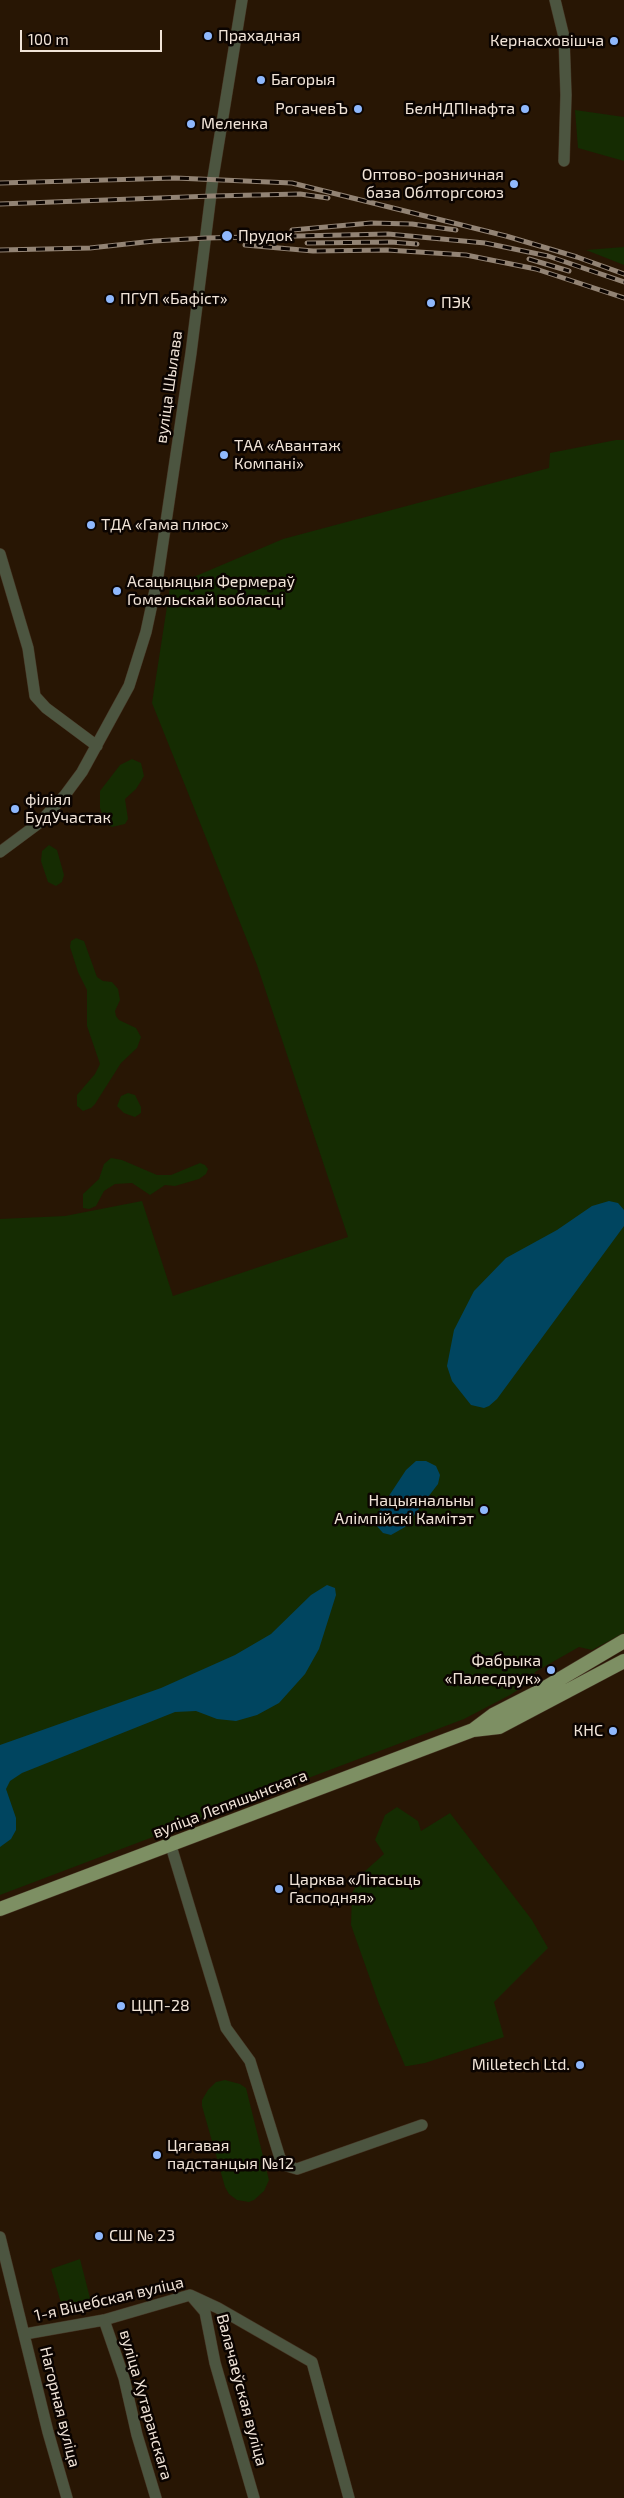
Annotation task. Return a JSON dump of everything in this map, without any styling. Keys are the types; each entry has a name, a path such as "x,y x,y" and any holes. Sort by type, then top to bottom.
{"main road":[{"name":"вуліца Лепяшынскага","path":"473,1730 493,1715 538,1692 624,1641"},
{"name":"вуліца Лепяшынскага","path":"0,1909 171,1846 473,1730 498,1727 624,1662"}],"street":[{"name":"вуліца Шылава","path":"0,852 24,835 51,810 82,772 129,686 146,632 158,576 191,354 213,178 242,0"},
{"path":"555,0 564,37 564,161"},
{"path":"0,554 28,648 36,696 46,708 97,746"},
{"path":"171,1846 226,2028 250,2061 280,2158 287,2166 297,2170 422,2125"},
{"name":"Нагорная вуліца","path":"0,2237 67,2498"},
{"name":"1-я Віцебская вуліца","path":"25,2334 104,2320 190,2295 254,2326 312,2362 349,2498"},
{"name":"Валачаеўская вуліца","path":"190,2295 205,2312 215,2363 254,2498"},
{"name":"вуліца Хутаранскага","path":"104,2320 124,2378 137,2435 156,2498"}],"green space":[{"path":"575,110 624,117 624,161 578,148"},
{"path":"624,247 624,265 586,250"},
{"path":"624,440 624,1633 592,1650 579,1647 535,1672 532,1681 510,1695 464,1719 0,1895 0,1219 65,1216 142,1201 173,1296 348,1237 257,965 152,703 170,587 283,539 549,468 550,453"},
{"path":"132,759 141,763 144,776 136,789 125,799 128,819 125,824 112,827 106,824 100,808 100,791 120,765"},
{"path":"49,845 57,850 64,875 62,882 56,886 48,882 41,861 42,851"},
{"path":"76,938 84,941 97,977 103,981 112,982 118,989 120,1000 115,1011 116,1016 119,1020 136,1028 141,1037 137,1048 121,1063 95,1104 83,1111 77,1106 77,1095 95,1074 100,1064 87,1026 87,990 78,972 70,947 71,941"},
{"path":"128,1093 135,1095 141,1107 141,1113 135,1117 124,1113 117,1106 121,1096"},
{"path":"111,1158 122,1160 157,1175 171,1175 200,1163 208,1169 206,1174 199,1179 175,1186 165,1185 150,1195 132,1183 115,1184 104,1191 96,1206 89,1209 83,1208 83,1194 99,1179 104,1164"},
{"path":"397,1807 418,1821 421,1831 450,1813 532,1920 548,1948 494,2002 504,2037 425,2063 408,2066 405,2066 379,2004 351,1925 352,1893 364,1872 384,1854 375,1840 385,1815"},
{"path":"225,2080 240,2084 246,2088 269,2180 264,2191 249,2202 237,2200 229,2194 225,2187 202,2106 202,2100 208,2090 216,2082"},
{"path":"80,2259 91,2302 63,2310 51,2269"}],"water":[{"path":"609,1201 618,1203 624,1210 624,1226 497,1399 484,1408 471,1405 452,1381 447,1366 454,1330 474,1291 506,1258 557,1230 592,1206"},
{"path":"416,1461 426,1461 436,1466 440,1475 438,1484 405,1527 391,1535 383,1533 375,1524 377,1514 406,1470"},
{"path":"327,1585 335,1588 336,1595 319,1649 305,1674 279,1703 257,1715 236,1721 217,1719 196,1711 175,1712 22,1773 10,1781 6,1789 16,1818 16,1830 11,1839 0,1847 0,1745 161,1688 235,1655 271,1634 311,1595"}],"railway":[{"path":"0,183 175,178 292,183 506,236 577,257 624,274"},
{"path":"0,204 300,194 328,198"},
{"path":"292,230 371,223 412,224 456,230"},
{"path":"0,250 90,248 206,238 388,234 485,243 548,256 624,282"},
{"path":"307,243 391,242 417,244"},
{"path":"245,245 313,251 387,250 466,255 536,269 624,298"},
{"path":"529,259 569,271"}],"place":[{"name":"Прахадная","path":"208,36"},
{"name":"Кернасховішча","path":"614,41"},
{"name":"Багорыя","path":"261,80"},
{"name":"РогачевЪ","path":"358,109"},
{"name":"БелНДПІнафта","path":"525,109"},
{"name":"Меленка","path":"191,124"},
{"name":"Оптово-розничная база Облторгсоюз","path":"514,184"},
{"name":"Прудок","path":"227,236"},
{"name":"ПГУП «Бафіст»","path":"110,299"},
{"name":"ПЭК","path":"431,303"},
{"name":"ТАА «Авантаж Компані»","path":"224,455"},
{"name":"ТДА «Гама плюс»","path":"91,525"},
{"name":"Асацыяцыя Фермераў Гомельскай вобласці","path":"117,591"},
{"name":"філіял БудУчастак","path":"15,809"},
{"name":"Нацыянальны Алімпійскі Камітэт","path":"484,1510"},
{"name":"Фабрыка «Палесдрук»","path":"551,1670"},
{"name":"КНС","path":"613,1731"},
{"name":"Царква «Літасьць Гасподняя»","path":"279,1889"},
{"name":"ЦЦП-28","path":"121,2006"},
{"name":"Milletech Ltd.","path":"580,2065"},
{"name":"Цягавая падстанцыя №12","path":"157,2155"},
{"name":"СШ № 23","path":"99,2236"}]}
